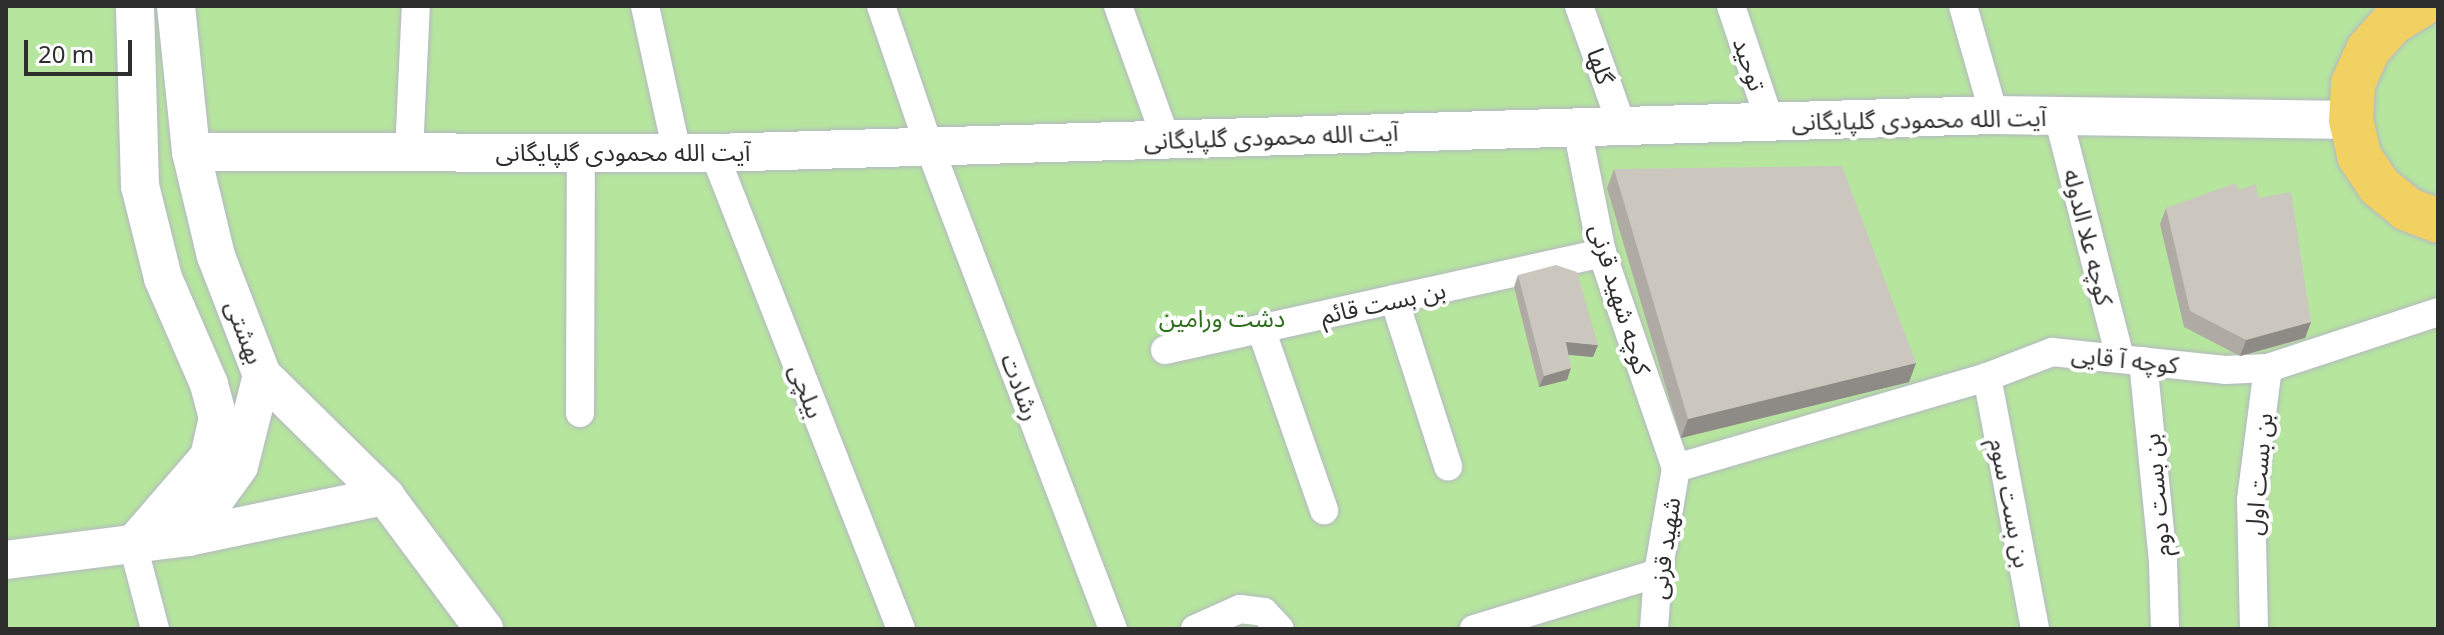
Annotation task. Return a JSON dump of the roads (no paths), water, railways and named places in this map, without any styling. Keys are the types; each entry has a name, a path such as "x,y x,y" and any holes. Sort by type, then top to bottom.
{"main road":[{"path":"133,545 209,457 218,418 209,384 163,278 140,186 135,6"},
{"name":"بهشتی","path":"176,6 191,152 216,256 262,375 385,496 484,629"},
{"path":"2420,6 2392,23 2368,50 2353,84 2351,120 2359,156 2379,186 2407,209 2438,221"},
{"name":"آیت الله محمودی گلپایگانی","path":"191,152 695,153 1994,115 2351,120"},
{"path":"188,537 239,466 262,375"},
{"path":"6,560 188,537 385,496"}],"street":[{"path":"409,152 416,6"},
{"name":"بیلچی","path":"645,6 695,153 901,629"},
{"name":"رشادت","path":"881,6 929,146 1113,629"},
{"path":"1118,6 1166,139"},
{"name":"گلها","path":"1579,6 1622,126"},
{"name":"توحید","path":"1731,6 1770,122"},
{"path":"1963,6 1994,115"},
{"name":"کوچه علا الدوله","path":"2058,116 2131,360"},
{"name":"کوچه شهید قرنی","path":"1577,128 1602,253 1676,468"},
{"path":"580,413 581,152"},
{"name":"بن بست قائم","path":"1165,350 1602,253"},
{"path":"1394,299 1448,466"},
{"name":"کوچه آ قایی","path":"1676,468 1987,377 2052,352 2225,370 2268,368 2438,312"},
{"path":"1261,329 1324,510"},
{"name":"بن بست دوم","path":"2131,360 2163,562 2165,629"},
{"name":"بن بست اول","path":"2254,629 2251,500 2268,368"},
{"name":"بن بست سوم","path":"1987,377 2035,629"},
{"name":"شهید قرنی","path":"1654,629 1658,573 1676,468"},
{"path":"133,545 155,629"},
{"path":"1474,629 1658,573"},
{"path":"1195,629 1240,609 1264,612 1280,629"}],"park label":[{"name":"دشت ورامین","path":"1222,318"}]}
